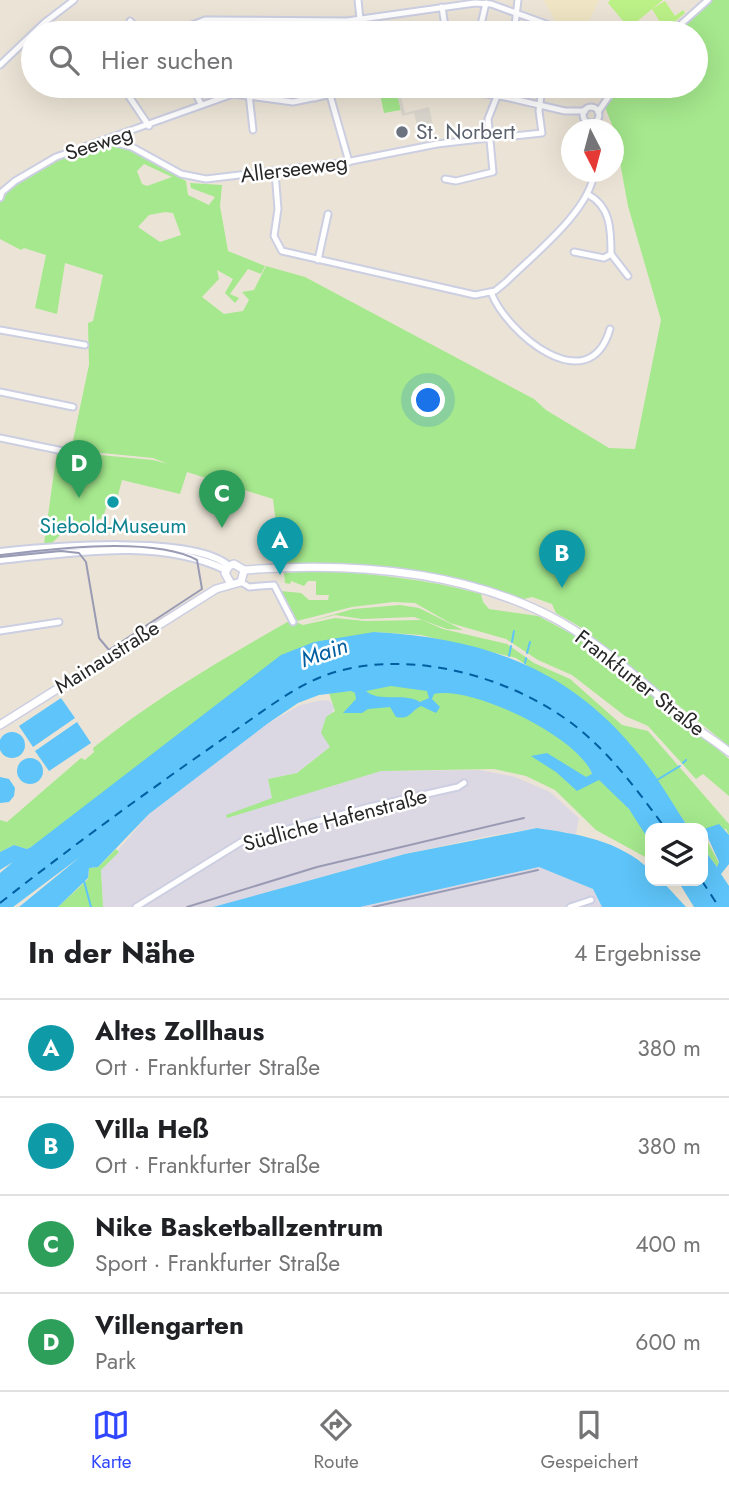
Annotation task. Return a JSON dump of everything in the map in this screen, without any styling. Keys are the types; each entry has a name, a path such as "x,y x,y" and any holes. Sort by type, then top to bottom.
{"main road":[{"path":"228,574 238,564 244,579"},
{"name":"Frankfurter Straße","path":"228,574 244,579 262,570 341,568 399,572 453,582 506,598 561,622 594,644 729,752"},
{"name":"Mainaustraße","path":"0,725 216,589 228,574"}],"street":[{"path":"47,21 74,0"},
{"path":"358,0 360,19"},
{"path":"517,21 518,0"},
{"path":"684,21 708,0"},
{"path":"339,21 465,2 486,4 536,21"},
{"path":"482,21 486,4"},
{"path":"442,6 444,21"},
{"path":"202,21 277,18 315,21"},
{"path":"0,65 21,45"},
{"path":"131,98 149,126"},
{"path":"198,98 201,104"},
{"name":"Seeweg","path":"1,195 49,160 220,98"},
{"path":"250,98 254,130"},
{"name":"Seeweg","path":"267,98 285,102 315,98"},
{"path":"331,98 349,162"},
{"path":"445,179 456,181 493,172 488,119 496,98"},
{"name":"Seeweg","path":"508,98 584,113"},
{"path":"514,136 542,133 541,98"},
{"path":"593,119 596,110 607,98"},
{"path":"584,113 596,110"},
{"path":"584,113 590,119"},
{"name":"Allerseeweg","path":"106,141 132,147 181,174 220,178 349,162 437,144 489,138"},
{"path":"275,172 278,209 276,243 284,252 465,294 491,292 506,282 572,216 587,194 591,182"},
{"path":"587,194 602,203 607,212 611,254 628,276"},
{"path":"318,260 328,214"},
{"path":"574,252 604,258 611,254"},
{"path":"491,292 502,313 547,354 559,360 581,360 595,354 605,346 610,328"},
{"path":"0,330 85,345"},
{"path":"0,392 73,407"},
{"path":"0,438 63,451"},
{"path":"0,552 25,554 106,548 156,550 212,557 228,574"},
{"path":"0,560 25,554"},
{"path":"244,579 274,585 293,622"},
{"path":"0,631 59,622"},
{"name":"Südliche Hafenstraße","path":"136,907 241,842 458,788 464,783"},
{"path":"570,907 591,900"}],"shaded area":[{"path":"544,0 599,0 589,21 555,21"},
{"path":"398,98 401,98 405,113 429,107 433,125 418,129 414,113 402,116"},
{"path":"330,701 335,707 330,716 330,747 297,773 268,779 273,802 381,771 480,770 515,777 550,792 579,818 576,834 537,828 489,836 405,854 213,907 103,907 101,870 149,814 267,724 300,705"},
{"path":"539,867 593,889 602,907 360,907"}],"green space":[{"path":"610,0 663,0 638,21 623,21 608,3"},
{"path":"713,0 729,0 729,746 582,628 556,613 552,604 532,597 520,600 458,578 395,567 280,563 288,530 276,523 273,499 187,472 180,494 122,480 117,499 109,497 103,518 66,529 51,544 44,544 57,451 153,460 168,464 153,458 71,450 89,365 88,323 93,321 103,275 65,263 57,314 35,308 46,255 24,248 21,250 0,239 0,191 46,162 63,157 65,159 102,144 131,148 186,181 188,195 209,205 215,197 191,188 190,183 222,185 220,206 228,251 265,266 261,274 248,269 230,294 239,298 235,303 225,293 233,279 217,270 219,279 202,297 224,314 243,311 249,300 242,292 254,290 266,266 305,277 534,399 546,410 609,448 635,449 661,320 624,182 624,119 610,119 605,107 613,98 708,98 708,21 689,21","holes":["144,164 172,177 147,186 142,184 137,171","173,213 181,235 160,242 138,227 149,215"]},
{"path":"665,1 675,16 683,10 685,13 676,21 659,21 652,9"},
{"path":"381,98 398,98 401,110 384,113"},
{"path":"284,573 357,573 440,584 481,594 489,609 538,616 570,633 649,691 729,759 729,796 703,774 696,779 648,726 625,716 572,675 538,660 506,639 450,623 415,603 393,602 352,607 297,621 281,591 301,593 309,600 328,600 329,595 316,595 316,581 308,581 304,586 291,581 290,584 285,583"},
{"path":"400,605 419,608 463,630 447,629 414,617 362,619 335,615 304,623 353,609"},
{"path":"335,618 365,621 422,620 443,629 507,644 534,663 570,679 622,725 648,731 729,824 729,835 726,829 708,834 708,823 686,823 640,756 603,717 516,658 421,635 374,632 31,847 27,849 14,845 0,852 0,820 7,822 81,758 85,760 94,752 93,748 164,696 214,665 291,620 303,625"},
{"path":"391,684 429,691 429,700 396,702 379,699 365,692 368,688"},
{"path":"351,691 381,704 399,708 431,699 434,692 451,692 489,702 530,719 580,753 592,774 589,782 599,779 632,813 645,833 645,857 596,830 555,790 526,776 494,769 381,771 227,818 226,815 272,798 268,779 297,773 330,747 321,733 326,717 335,711 329,693"},
{"path":"708,842 719,863 717,867 708,855"},
{"path":"116,849 119,852 101,870 103,907 58,907 88,879 89,868 98,867"}],"water":[{"name":"Main","path":"374,632 414,635 452,642 522,663 555,680 614,726 648,765 686,823 645,823 645,834 629,809 599,780 577,791 556,772 531,756 547,753 586,777 592,774 583,760 567,745 546,730 497,706 451,693 434,694 432,699 440,707 436,713 421,706 401,718 396,717 390,707 368,709 362,713 343,713 356,699 355,693 351,691 319,695 298,703 267,724 149,814 98,867 89,868 88,878 58,907 19,907 80,857 13,907 0,907 0,873 13,862 0,870 0,852 14,845 27,849 31,847 281,655 314,642","holes":["391,686 427,691 429,698 420,702 414,699 371,695 366,691"]},
{"path":"61,698 75,718 33,747 19,726"},
{"path":"77,722 91,743 49,771 35,751"},
{"path":"12,732 21,736 25,745 21,754 12,758 3,754 -1,745 3,736"},
{"path":"30,758 39,762 43,771 39,780 30,784 21,780 17,771 21,762"},
{"path":"0,777 9,779 15,788 14,796 9,802 0,803"},
{"path":"719,824 729,835 729,864 721,874 729,886 729,907 694,907 681,886 708,886 708,855 717,867 719,862 708,838 708,828"},
{"path":"537,828 582,836 611,845 638,860 645,866 645,886 667,886 686,907 602,907 593,889 539,867 360,907 213,907 405,854"}],"waterway":[{"path":"512,642 514,631"},
{"path":"527,653 530,642"},
{"path":"509,656 511,646"},
{"path":"525,663 526,658"},
{"path":"683,763 686,760"},
{"path":"657,780 680,766"},
{"path":"84,881 91,907"}],"ferry route":[{"path":"0,903 114,817 278,701 316,679 359,667 423,665 455,671 486,679 544,705 584,733 610,758 661,823"},
{"path":"705,886 719,907"}],"tram line":[{"path":"0,555 101,546 155,548 197,560 202,589 109,650 99,638 86,562 79,553 61,551 0,557"}],"railway":[{"path":"187,907 317,867 524,818"},
{"path":"373,907 538,870"}],"place":[{"name":"St. Norbert","path":"402,132"},
{"name":"Villengarten","path":"79,498"},
{"name":"Siebold-Museum","path":"113,502"},
{"name":"Nike Basketballzentrum","path":"222,528"},
{"name":"Altes Zollhaus","path":"280,575"},
{"name":"Villa Heß","path":"562,588"}]}
